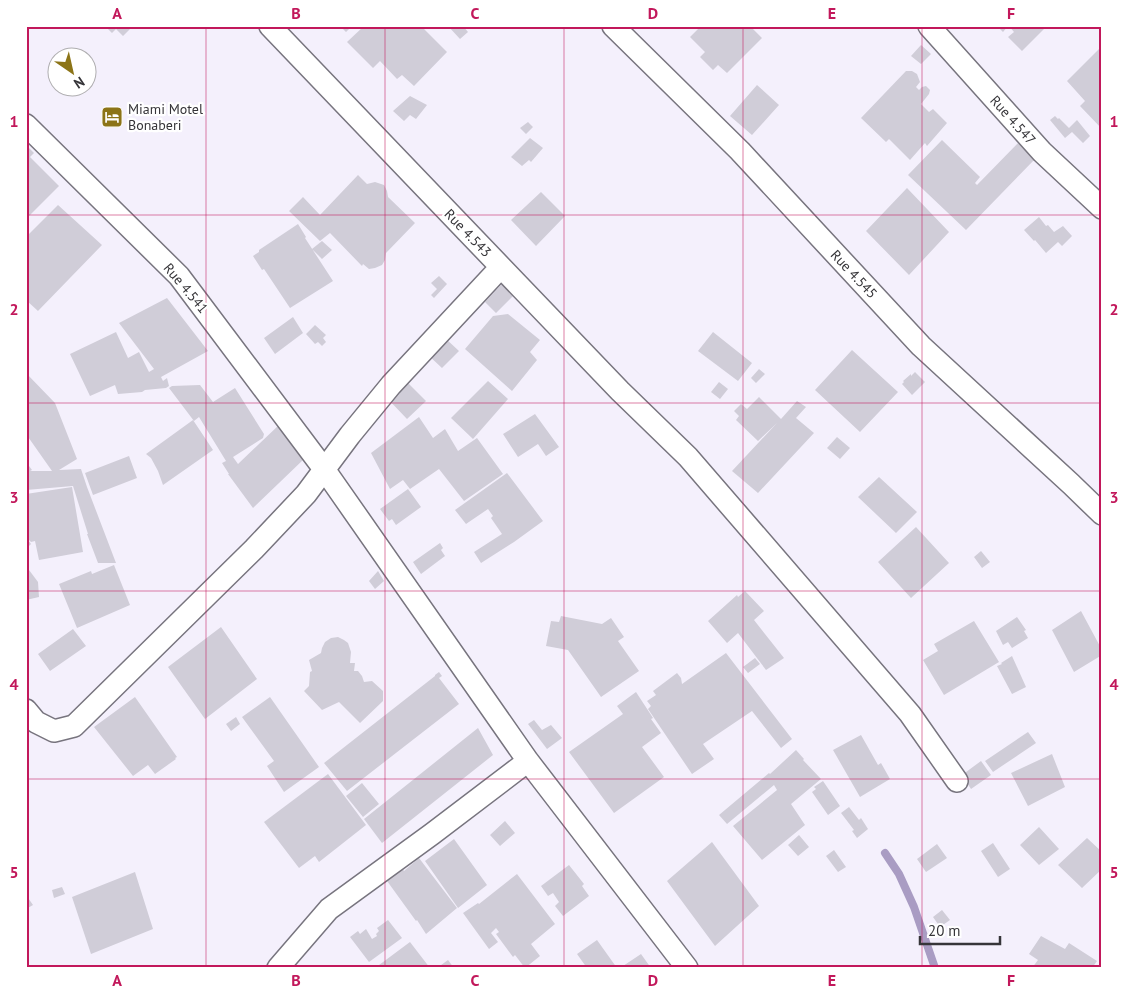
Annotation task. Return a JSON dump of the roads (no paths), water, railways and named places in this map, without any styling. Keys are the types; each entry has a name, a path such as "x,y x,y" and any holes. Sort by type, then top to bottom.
{"street":[{"name":"Rue 4.543","path":"26,710 36,722 54,732 74,726 306,494 350,435 391,385 501,267 270,26"},
{"name":"Rue 4.545","path":"612,26 740,151 921,346 1102,514"},
{"name":"Rue 4.547","path":"930,26 1042,152 1102,208"},
{"name":"Rue 4.541","path":"26,125 179,276 324,469 528,761 687,968"},
{"path":"501,267 620,391 688,457 910,714 957,781"},
{"path":"278,968 329,908 432,834 528,761"}],"waterway":[{"path":"885,853 899,874 914,907 935,968"}],"place":[{"name":"Miami Motel Bonaberi","path":"112,117"}]}
